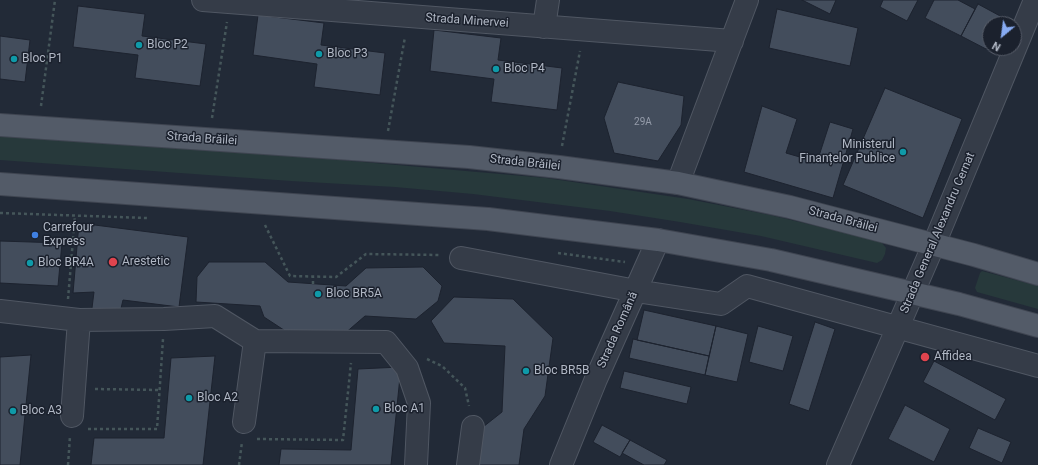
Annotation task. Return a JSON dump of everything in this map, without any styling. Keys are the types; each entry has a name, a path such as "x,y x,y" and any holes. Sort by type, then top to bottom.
{"main road":[{"name":"Strada Brăilei","path":"0,125 469,157 559,166 678,183 790,207 934,244 1038,274"},
{"path":"0,184 488,219 658,240 771,260 959,304 1038,326"}],"street":[{"name":"Strada Minervei","path":"203,0 345,5 408,16 732,41"},
{"path":"544,27 548,0"},
{"path":"678,183 747,0"},
{"name":"Strada General Alexandru Cernat","path":"838,465 934,244 1035,0"},
{"name":"Strada Română","path":"561,465 596,379 658,240"},
{"path":"451,256 636,291 721,304 747,286 1038,366"},
{"path":"0,311 73,320 164,319 215,316 255,341 386,342 407,368 419,402 416,465"},
{"path":"72,416 73,320"},
{"path":"244,422 255,341"},
{"path":"468,465 473,427"}],"path":[{"path":"41,110 55,0"},
{"path":"212,123 230,2"},
{"path":"384,151 408,16"},
{"path":"559,166 584,30"},
{"path":"0,213 152,218"},
{"path":"73,320 75,216"},
{"path":"272,224 264,223 290,276 336,277 366,254 451,256"},
{"path":"552,252 646,265"},
{"path":"313,277 313,284"},
{"path":"96,428 157,429 162,357"},
{"path":"273,439 342,440 351,361"},
{"path":"442,366 465,388 473,427"},
{"path":"107,389 160,390"},
{"path":"68,465 72,416"}],"shaded area":[{"path":"0,135 294,156 546,178 688,199 770,215 879,241 886,248 882,260 877,263 761,236 680,222 610,211 473,194 395,187 0,160"},
{"path":"982,271 1038,286 1038,309 977,292 975,288"}],"building":[{"path":"802,0 836,0 830,14"},
{"path":"883,0 918,0 907,21 880,7"},
{"path":"934,0 958,0 975,9 961,36 925,18"},
{"path":"978,4 1000,16 982,16 982,47 961,36"},
{"name":"Bloc P2","path":"78,6 145,14 142,36 206,44 200,86 135,78 138,55 73,47"},
{"path":"777,9 858,28 850,66 769,48"},
{"name":"Bloc P3","path":"258,15 324,23 321,45 385,53 380,95 314,87 317,64 253,55"},
{"name":"Bloc P4","path":"434,30 501,38 498,60 562,68 557,110 491,102 494,79 430,71"},
{"name":"Bloc P1","path":"0,36 30,40 25,82 0,79"},
{"path":"618,82 684,96 681,125 658,161 614,153 604,118"},
{"name":"Ministerul Finanțelor Publice","path":"885,88 962,119 923,218 843,185"},
{"path":"762,106 797,119 786,153 817,162 830,122 853,129 833,198 744,172"},
{"path":"79,223 188,237 179,307 123,300 119,317 91,316 94,292 73,293"},
{"name":"Bloc BR4A","path":"0,241 62,243 58,286 0,283"},
{"name":"Bloc BR5A","path":"209,262 265,262 288,282 346,286 366,268 423,267 442,286 438,301 416,319 365,316 343,335 293,336 264,317 260,306 196,302 197,277"},
{"name":"Bloc BR5B","path":"454,297 513,299 553,338 545,396 524,429 519,465 477,465 483,427 502,412 505,346 444,343 431,321"},
{"path":"644,310 716,326 709,356 637,340"},
{"path":"815,322 835,329 809,411 789,404"},
{"path":"716,326 748,334 737,382 705,375"},
{"path":"758,326 793,336 783,371 749,362"},
{"path":"633,339 709,356 705,375 629,358"},
{"name":"Bloc A3","path":"31,355 20,465 0,465 0,357"},
{"name":"Bloc A2","path":"215,356 203,465 91,465 94,438 164,438 171,358"},
{"path":"934,361 1006,399 995,420 923,382"},
{"name":"Bloc A1","path":"401,367 391,465 279,465 281,449 351,450 358,369"},
{"path":"624,371 691,387 687,404 620,388"},
{"path":"905,405 950,429 934,462 888,439"},
{"path":"602,425 630,440 620,457 593,442"},
{"path":"978,428 1011,442 1002,463 969,448"},
{"path":"630,440 667,460 664,465 644,465 622,453"}],"place":[{"name":"Bloc P2","path":"139,45"},
{"name":"Bloc P3","path":"319,54"},
{"name":"Bloc P1","path":"14,59"},
{"name":"Bloc P4","path":"496,69"},
{"name":"Ministerul Finanțelor Publice","path":"903,152"},
{"name":"Carrefour Express","path":"35,235"},
{"name":"Arestetic","path":"113,262"},
{"name":"Bloc BR4A","path":"30,263"},
{"name":"Bloc BR5A","path":"318,294"},
{"name":"Affidea","path":"925,357"},
{"name":"Bloc BR5B","path":"526,371"},
{"name":"Bloc A2","path":"189,398"},
{"name":"Bloc A1","path":"376,409"},
{"name":"Bloc A3","path":"13,411"}]}
